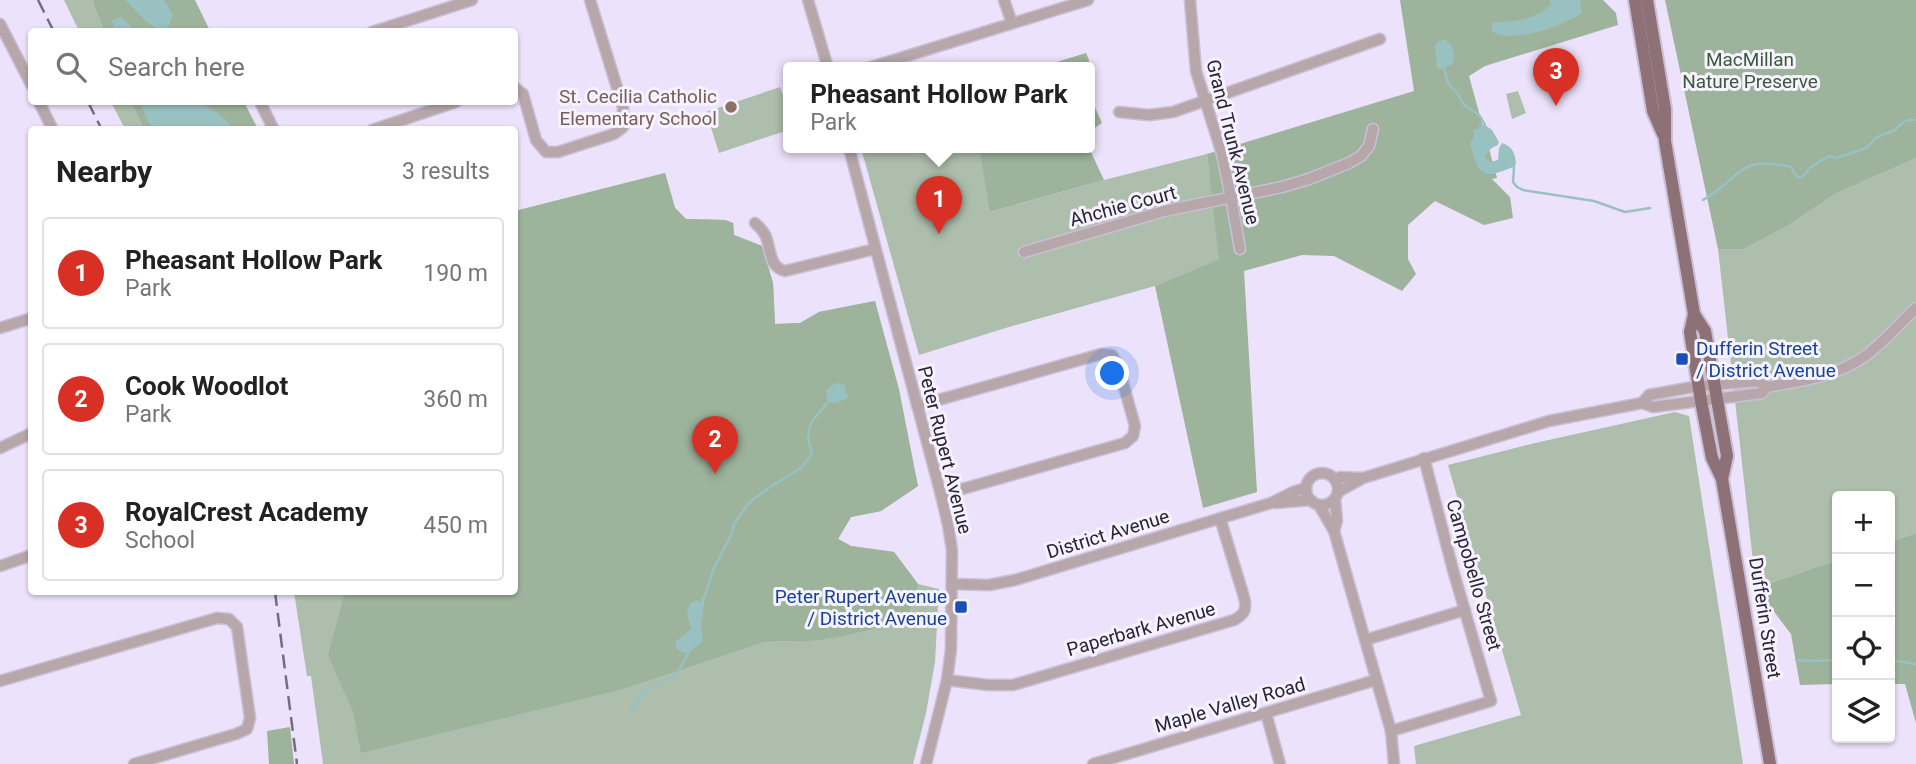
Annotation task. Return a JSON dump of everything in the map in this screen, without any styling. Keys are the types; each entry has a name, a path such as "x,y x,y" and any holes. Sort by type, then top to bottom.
{"main road":[{"name":"Dufferin Street","path":"1635,0 1653,111 1665,141"},
{"name":"Dufferin Street","path":"1647,0 1665,108 1665,141 1694,314 1690,332 1701,401 1712,458 1722,479 1770,764"},
{"name":"Dufferin Street","path":"1694,314 1705,331 1727,456 1722,479"}],"street":[{"path":"384,28 472,0"},
{"path":"518,90 523,94 536,140 546,152 558,152 614,134 623,127 623,107 590,0"},
{"path":"808,0 826,62"},
{"path":"1004,0 1012,23"},
{"path":"887,62 1088,0"},
{"name":"Grand Trunk Avenue","path":"1190,0 1196,71 1222,154 1240,249"},
{"path":"0,24 28,78"},
{"path":"1119,112 1149,115 1173,112 1380,39"},
{"path":"40,105 51,126"},
{"path":"262,105 272,126"},
{"path":"384,126 447,105"},
{"name":"Ahchie Court","path":"1024,252 1164,211 1296,183 1361,156 1369,146 1374,128"},
{"name":"Peter Rupert Avenue","path":"850,153 941,495 952,550 951,649 947,680 926,764"},
{"path":"755,223 765,233 772,263 785,271 875,249"},
{"path":"1315,503 1327,504 1363,478 1549,421 1642,403 1653,407 1762,393 1767,387 1812,378 1848,366 1866,356 1916,308"},
{"path":"0,328 28,319"},
{"path":"917,406 1101,354 1112,355 1118,365 1135,426 1133,436 1125,443 941,495"},
{"path":"1642,403 1649,395 1699,386 1758,381 1767,387"},
{"path":"0,448 28,435"},
{"name":"Campobello Street","path":"1391,731 1491,701 1424,458"},
{"path":"1334,531 1337,521 1337,483 1326,474 1316,474 1309,480 1306,488 1334,531 1391,731 1394,764"},
{"path":"1335,479 1363,478"},
{"name":"District Avenue","path":"953,584 989,585 1015,580 1271,503 1306,488"},
{"name":"District Avenue","path":"1271,503 1315,503"},
{"name":"Paperbark Avenue","path":"947,680 1013,685 1243,616 1247,608 1220,518"},
{"path":"0,566 28,556"},
{"path":"1365,640 1465,610"},
{"path":"0,681 217,618 229,619 237,627 250,718 247,729 134,764"},
{"name":"Maple Valley Road","path":"1093,764 1376,680"},
{"path":"1266,713 1280,764"}],"shaded area":[{"path":"64,0 92,0 103,28 78,28"},
{"path":"125,0 164,0 173,15 168,28 157,28"},
{"path":"1550,0 1580,0 1582,13 1550,28 1523,35 1510,36 1491,30 1493,22 1516,21 1539,14 1551,4"},
{"path":"121,17 133,28 114,28 112,20"},
{"path":"1446,40 1450,45 1454,57 1453,64 1440,69 1437,67 1435,45"},
{"path":"780,87 783,96 783,132 719,153 706,112"},
{"path":"1518,91 1526,113 1512,119 1506,94"},
{"path":"113,105 132,105 143,126 123,126"},
{"path":"140,105 202,105 213,110 231,126 151,126"},
{"path":"1485,125 1492,130 1499,142 1485,158 1490,162 1498,160 1502,143 1513,151 1516,164 1514,167 1492,174 1479,168 1470,144 1474,136 1473,130"},
{"path":"862,153 980,153 991,212 1207,154 1220,259 1155,286 919,355"},
{"path":"1916,158 1916,533 1895,540 1895,491 1832,491 1832,562 1756,588 1718,249 1744,249 1789,225 1835,194"},
{"path":"665,173 675,208 686,219 725,220 733,223 734,235 762,246 773,283 775,324 800,323 819,312 875,301 918,486 881,511 851,517 838,539 851,546 894,552 918,584 939,589 935,662 913,764 323,764 311,676 307,676 294,595 518,595 518,210"},
{"path":"836,383 844,384 848,398 835,403 828,402 826,390"},
{"path":"1675,412 1689,416 1743,764 1416,764 1414,746 1521,715 1448,465"},
{"path":"705,596 701,627 703,641 689,652 682,653 676,648 676,641 691,629 687,612 690,603 697,600 700,603"}],"green space":[{"path":"92,0 195,0 209,28 103,28"},
{"path":"1400,0 1603,0 1616,13 1618,25 1485,66 1469,76 1497,178 1492,179 1510,197 1513,218 1484,225 1435,201 1408,225 1408,259 1416,274 1402,291 1334,256 1302,255 1244,271 1257,492 1203,508 1155,286 1219,259 1207,154 1414,91"},
{"name":"MacMillan Nature Preserve","path":"1665,0 1916,0 1916,158 1835,194 1789,225 1744,249 1718,249"},
{"path":"1086,53 1089,60 1089,62 1057,62"},
{"path":"132,105 246,105 256,126 143,126"},
{"path":"1095,107 1102,123 1095,128"},
{"path":"980,153 1091,153 1104,180 990,212"},
{"path":"665,173 675,208 686,219 725,220 733,223 734,235 762,246 773,283 775,324 800,323 819,312 875,301 899,389 918,486 881,511 851,517 838,539 851,546 894,552 918,584 907,620 821,640 764,642 623,689 361,753 353,712 328,655 344,595 518,595 518,210"},
{"path":"1916,533 1916,723 1905,684 1895,684 1895,540"},
{"path":"1832,562 1832,684 1800,685 1791,634 1756,588"},
{"path":"290,727 294,764 269,764 267,731"}],"waterway":[{"path":"1444,68 1448,83 1464,105 1479,115 1485,125"},
{"path":"1703,200 1749,166 1773,164 1791,167 1797,177 1802,177 1827,157 1836,158 1861,150 1902,123 1916,120"},
{"path":"1514,167 1513,182 1523,190 1594,201 1625,212 1650,208"},
{"path":"705,596 713,570 734,524 745,508 770,487 801,468 810,457 812,452 808,439 809,430 812,421 828,402"},
{"path":"630,713 645,691 677,674 689,652"},
{"path":"1796,660 1832,660"},
{"path":"1895,661 1916,664"}],"railway":[{"path":"38,0 52,28"},
{"path":"90,105 100,126"},
{"path":"275,595 297,764"}],"place":[{"name":"RoyalCrest Academy","path":"1556,106"},
{"name":"St. Cecilia Catholic Elementary School","path":"731,107"},
{"name":"Pheasant Hollow Park","path":"939,234"},
{"name":"Dufferin Street / District Avenue","path":"1682,359"},
{"name":"Cook Woodlot","path":"715,474"},
{"name":"Peter Rupert Avenue / District Avenue","path":"961,607"}]}
